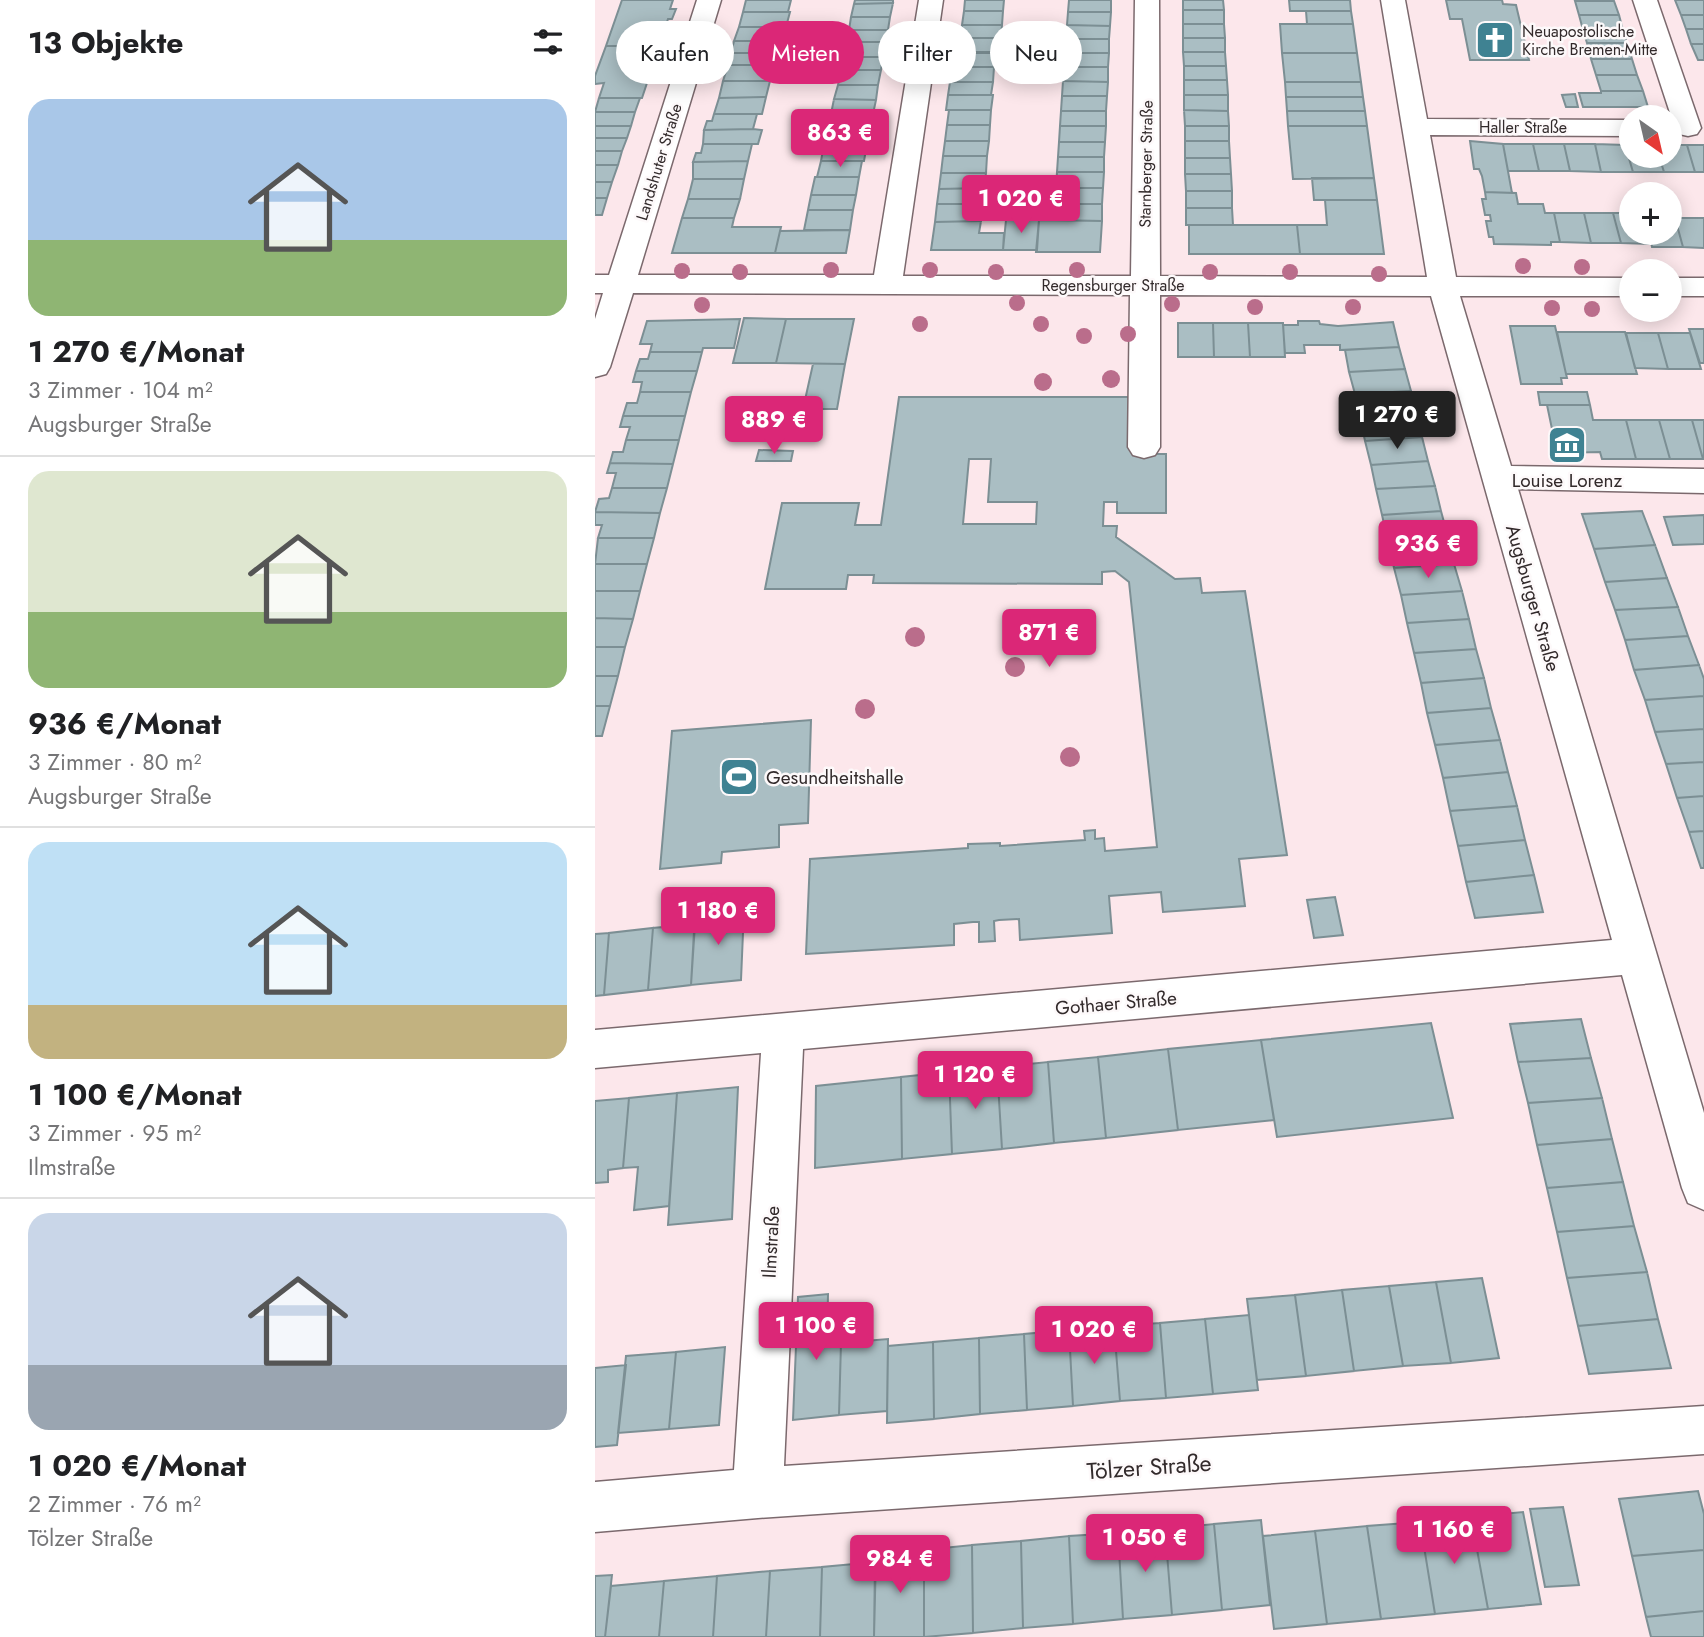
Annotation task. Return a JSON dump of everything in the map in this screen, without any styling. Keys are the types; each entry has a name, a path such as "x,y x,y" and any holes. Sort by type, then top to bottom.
{"street":[{"name":"Landshuter Straße","path":"595,367 608,284 709,0"},
{"path":"887,285 931,0"},
{"name":"Starnberger Straße","path":"1144,447 1147,0"},
{"name":"Augsburger Straße","path":"1393,0 1443,287 1704,1188"},
{"path":"1645,0 1687,128"},
{"name":"Haller Straße","path":"1415,127 1619,128"},
{"name":"Regensburger Straße","path":"608,284 1619,287"},
{"path":"1682,287 1704,288"},
{"path":"1499,477 1704,481"},
{"name":"Gothaer Straße","path":"595,1049 1637,956"},
{"name":"Ilmstraße","path":"758,1493 783,1033"},
{"name":"Tölzer Straße","path":"595,1507 758,1493 1704,1430"}],"building":[{"path":"622,0 673,0 670,9 676,9 672,19 616,21 616,46 606,46"},
{"path":"746,0 791,0 788,12 743,12"},
{"path":"855,0 893,0 893,3 854,4"},
{"path":"965,0 1004,0 1003,11 964,11"},
{"path":"1069,0 1111,0 1111,12 1068,12"},
{"path":"1183,0 1223,0 1224,10 1183,10"},
{"path":"1289,0 1350,0 1351,11 1290,11"},
{"name":"Neuapostolische Kirche Bremen-Mitte","path":"1446,0 1502,0 1503,4 1516,5 1529,60 1470,60 1462,19 1450,19"},
{"path":"1675,0 1704,0 1704,15 1681,15"},
{"path":"1575,1 1614,1 1619,15 1579,15"},
{"path":"893,3 890,17 851,17 854,4"},
{"path":"1183,10 1224,10 1224,24 1183,24"},
{"path":"964,11 1003,11 1002,21 990,21 990,25 963,21"},
{"path":"1306,11 1351,11 1353,24 1307,24"},
{"path":"743,12 790,12 788,21 748,21 748,27 739,27"},
{"path":"1068,12 1111,12 1110,26 1082,25 1082,21 1067,21"},
{"path":"1579,15 1619,15 1623,30 1583,30"},
{"path":"1681,15 1704,15 1704,29 1686,29"},
{"path":"851,17 890,17 889,21 878,21 878,30 864,30 864,21 850,21"},
{"path":"1183,24 1224,24 1225,38 1183,38"},
{"path":"1280,24 1353,24 1357,53 1282,53"},
{"path":"976,25 990,25 990,38 976,38"},
{"path":"1082,25 1110,26 1109,39 1082,39"},
{"path":"739,27 748,27 748,41 734,41"},
{"path":"1686,29 1704,29 1704,44 1691,44"},
{"path":"864,30 878,30 878,42 864,42"},
{"path":"1583,30 1623,30 1627,43 1587,43"},
{"path":"976,38 990,38 990,52 976,52"},
{"path":"1183,38 1225,38 1225,52 1183,52"},
{"path":"1082,39 1109,39 1109,53 1082,53"},
{"path":"734,41 748,41 748,53 734,53"},
{"path":"864,42 878,42 878,57 864,57"},
{"path":"1587,43 1627,43 1632,59 1591,59"},
{"path":"1691,44 1704,44 1704,60 1698,60"},
{"path":"606,46 616,46 616,84 647,84 642,98 599,98 604,83 595,84 595,76"},
{"path":"1183,52 1225,52 1226,66 1184,66"},
{"path":"734,53 748,53 748,65 734,65"},
{"path":"976,53 990,53 990,67 976,67"},
{"path":"1082,53 1109,53 1108,67 1082,67"},
{"path":"1282,53 1357,53 1361,82 1285,82"},
{"path":"864,57 878,57 878,70 864,70"},
{"path":"1591,59 1632,59 1637,75 1596,75"},
{"path":"734,65 748,65 748,81 734,81"},
{"path":"1184,66 1226,66 1227,80 1184,80"},
{"path":"976,67 990,67 990,82 976,82"},
{"path":"1082,67 1108,67 1108,82 1082,81"},
{"path":"864,70 878,70 878,85 838,85 864,84"},
{"path":"1596,75 1637,75 1643,91 1601,91"},
{"path":"1184,80 1227,80 1228,95 1184,95"},
{"path":"748,81 748,84 769,84 766,97 719,98 722,84"},
{"path":"1108,82 1107,96 1062,96 1063,84"},
{"path":"1285,82 1361,82 1363,97 1286,97"},
{"path":"950,84 993,84 991,95 948,95"},
{"path":"838,85 878,85 876,100 834,99"},
{"path":"1643,91 1647,105 1583,107 1579,93"},
{"path":"1575,94 1578,107 1566,107 1562,95"},
{"path":"948,95 993,95 991,110 946,110"},
{"path":"1184,95 1228,95 1228,111 1184,110"},
{"path":"1062,96 1107,96 1106,111 1061,111"},
{"path":"766,97 762,114 714,114 719,98"},
{"path":"1286,97 1363,97 1365,111 1287,111"},
{"path":"599,98 640,98 635,112 595,112"},
{"path":"834,99 876,100 873,114 831,114"},
{"path":"949,110 991,110 990,125 947,125"},
{"path":"1184,110 1228,111 1229,126 1185,126"},
{"path":"1061,111 1106,111 1106,126 1060,126"},
{"path":"1287,111 1365,111 1367,126 1288,126"},
{"path":"595,112 635,112 631,126 595,126"},
{"path":"714,114 757,114 753,129 704,130 707,121 712,121"},
{"path":"831,114 873,114 870,129 828,129"},
{"path":"947,125 990,125 989,141 945,141"},
{"path":"595,126 631,126 627,138 595,138"},
{"path":"1060,126 1106,126 1105,142 1059,142"},
{"path":"1185,126 1229,126 1229,141 1185,141"},
{"path":"1288,126 1367,126 1374,178 1293,179"},
{"path":"823,129 870,129 867,144 824,144"},
{"path":"704,130 762,130 758,144 703,144"},
{"path":"595,138 627,138 622,151 595,151"},
{"path":"945,141 989,141 987,156 943,156"},
{"path":"1185,141 1229,141 1230,158 1185,158"},
{"path":"1470,141 1503,144 1512,193 1485,192 1479,169 1474,169"},
{"path":"1059,142 1105,142 1104,157 1058,157"},
{"path":"703,144 752,144 748,161 693,162 696,153 701,153"},
{"path":"824,144 867,144 864,161 821,161"},
{"path":"1503,144 1533,144 1539,171 1508,171"},
{"path":"1533,144 1564,144 1570,171 1539,171"},
{"path":"1564,144 1595,144 1601,172 1570,171"},
{"path":"1595,144 1619,145 1619,168 1632,168 1633,172 1601,172"},
{"path":"1682,145 1687,145 1695,172 1664,172 1663,168 1682,168"},
{"path":"1687,145 1704,145 1704,172 1695,172"},
{"path":"595,151 622,151 618,165 595,165"},
{"path":"943,156 987,156 986,173 941,173"},
{"path":"1058,157 1104,157 1104,172 1057,172"},
{"path":"1185,158 1230,158 1231,174 1185,174"},
{"path":"748,161 744,179 693,179 693,162"},
{"path":"821,161 862,161 859,177 817,177"},
{"path":"595,165 618,165 612,182 595,182"},
{"path":"1632,168 1663,168 1664,172 1633,172"},
{"path":"1057,172 1104,172 1103,188 1056,188"},
{"path":"941,173 986,173 984,188 939,189"},
{"path":"1185,174 1231,174 1232,191 1186,191"},
{"path":"815,177 859,177 856,195 811,195"},
{"path":"1312,178 1374,178 1377,200 1314,200"},
{"path":"693,179 744,179 740,199 688,199"},
{"path":"595,182 612,182 607,198 595,198"},
{"path":"984,188 982,204 937,204 939,189"},
{"path":"1056,188 1103,188 1102,204 1055,204"},
{"path":"1186,191 1232,191 1232,208 1186,208"},
{"path":"1485,192 1516,193 1518,204 1543,204 1545,213 1554,213 1560,242 1551,242 1551,245 1494,244 1493,237 1489,237 1486,221 1491,221 1490,215 1485,215 1482,199 1486,199"},
{"path":"811,195 856,195 853,210 808,210"},
{"path":"595,198 607,198 602,215 595,215"},
{"path":"688,199 740,199 734,218 682,218"},
{"path":"1325,200 1377,200 1384,254 1300,254 1297,225 1327,225"},
{"path":"937,204 982,204 981,221 935,222"},
{"path":"1055,204 1102,204 1102,221 1054,220"},
{"path":"1186,208 1232,208 1233,225 1186,225"},
{"path":"808,210 853,210 850,230 804,230"},
{"path":"1554,213 1584,213 1591,243 1560,242"},
{"path":"1584,213 1613,213 1619,243 1591,243"},
{"path":"1613,213 1619,213 1619,236"},
{"path":"682,218 734,218 732,227 781,227 775,253 672,253"},
{"path":"1682,218 1704,218 1704,248 1683,247"},
{"path":"1006,220 1039,220 1037,250 1003,250"},
{"path":"1039,220 1102,221 1100,252 1036,252"},
{"path":"981,221 979,233 1004,233 1003,250 931,250 935,222"},
{"path":"1189,225 1297,225 1300,254 1189,254"},
{"path":"850,230 846,253 775,253 780,231"},
{"path":"1682,243 1683,247 1652,247"},
{"path":"744,318 786,319 776,363 733,363"},
{"path":"740,319 734,348 703,348 702,352 650,352 652,344 640,344 647,321"},
{"path":"786,319 854,319 845,364 776,363"},
{"path":"1298,321 1319,321 1320,324 1338,326 1393,322 1399,347 1340,350 1340,345 1304,345 1305,353 1285,353 1283,325 1298,325"},
{"path":"1178,323 1213,323 1214,357 1178,357"},
{"path":"1213,323 1248,323 1250,357 1214,357"},
{"path":"1248,323 1283,323 1285,357 1250,357"},
{"path":"1510,326 1555,326 1567,378 1561,378 1562,384 1521,384"},
{"path":"1689,329 1704,329 1704,363 1700,363"},
{"path":"1557,332 1625,332 1637,374 1566,374"},
{"path":"1626,333 1658,333 1668,369 1635,368"},
{"path":"1658,333 1690,333 1701,369 1668,369"},
{"path":"1399,347 1405,369 1349,372 1345,350"},
{"path":"650,352 702,352 697,371 636,371 640,359 648,359"},
{"path":"813,364 845,364 837,409 803,409"},
{"path":"1405,369 1411,391 1355,394 1349,372"},
{"path":"636,371 697,371 691,392 640,392 642,382 633,382"},
{"path":"1411,391 1417,414 1360,417 1355,394"},
{"path":"640,392 691,392 685,416 623,416 627,403 637,403"},
{"path":"1538,392 1587,392 1590,405 1540,405"},
{"path":"899,397 1137,397 1136,454 1166,454 1166,513 1117,513 1117,502 1104,502 1103,526 1117,526 1116,537 1175,579 1200,578 1202,593 1245,591 1287,855 1239,859 1245,906 1163,912 1161,892 1109,896 1112,933 1020,940 1019,919 999,920 994,921 995,941 979,942 979,922 973,922 954,924 954,945 806,954 810,859 968,848 968,844 1000,843 1000,846 1085,840 1084,831 1095,830 1095,839 1104,838 1105,851 1157,847 1129,582 1115,571 1102,572 1102,584 873,583 874,575 848,575 846,589 765,589 782,503 859,503 855,525 881,525","holes":["969,459 991,459 988,502 1037,502 1036,524 963,524"]},
{"path":"1547,405 1590,405 1593,420 1626,420 1636,459 1602,459 1600,452 1557,453"},
{"path":"1417,414 1422,437 1365,441 1360,417"},
{"path":"623,416 685,416 679,440 626,440 630,427 620,427"},
{"path":"1626,420 1659,420 1670,459 1636,459"},
{"path":"1659,420 1692,420 1703,459 1670,459"},
{"path":"1692,420 1704,420 1704,459 1703,459"},
{"path":"1422,437 1428,461 1371,465 1365,441"},
{"path":"626,440 679,440 673,464 610,463 613,452 623,452"},
{"path":"759,450 793,451 791,461 756,461"},
{"path":"1428,461 1435,486 1376,489 1371,465"},
{"path":"610,463 673,464 667,488 612,488 616,473 607,473"},
{"path":"1435,486 1441,511 1382,515 1376,489"},
{"path":"612,488 667,488 660,513 595,512 599,499 609,498"},
{"path":"1441,511 1448,537 1388,541 1382,515"},
{"path":"1642,511 1655,545 1594,549 1582,514"},
{"path":"595,512 660,513 654,538 598,538 602,525 595,525"},
{"path":"1704,515 1704,544 1673,545 1664,517"},
{"path":"1448,537 1454,564 1394,568 1388,541"},
{"path":"598,538 654,538 647,564 595,564"},
{"path":"1655,545 1667,578 1605,582 1594,549"},
{"path":"595,564 647,564 640,591 595,591"},
{"path":"1454,564 1462,591 1401,595 1394,568"},
{"path":"1667,578 1678,607 1615,610 1605,582"},
{"path":"595,591 640,591 633,619 595,618"},
{"path":"1462,591 1469,619 1407,623 1401,595"},
{"path":"1678,607 1688,636 1625,640 1615,610"},
{"path":"595,618 633,619 625,647 595,647"},
{"path":"1469,619 1476,649 1414,653 1407,623"},
{"path":"1688,636 1699,665 1634,670 1625,640"},
{"path":"595,647 625,647 618,676 595,676"},
{"path":"1476,649 1484,678 1421,683 1414,653"},
{"path":"1699,665 1704,679 1704,696 1645,700 1634,670"},
{"path":"595,676 618,676 610,706 595,706"},
{"path":"1484,678 1491,708 1427,713 1421,683"},
{"path":"1704,696 1704,729 1655,732 1645,700"},
{"path":"595,706 610,706 602,736 595,736"},
{"path":"1491,708 1500,740 1435,745 1427,713"},
{"name":"Gesundheitshalle","path":"811,720 808,823 779,825 779,847 722,852 721,863 660,869 672,731"},
{"path":"1704,729 1704,762 1666,764 1655,732"},
{"path":"1500,740 1508,772 1443,778 1435,745"},
{"path":"1704,762 1704,796 1677,798 1666,764"},
{"path":"1508,772 1517,806 1450,811 1443,778"},
{"path":"1704,796 1704,831 1689,832 1677,798"},
{"path":"1517,806 1525,840 1458,846 1450,811"},
{"path":"1704,831 1704,868 1701,868 1689,832"},
{"path":"1525,840 1534,875 1466,882 1458,846"},
{"path":"1534,875 1543,912 1475,918 1466,882"},
{"path":"1335,897 1343,935 1314,938 1307,900"},
{"path":"744,909 741,980 691,985 695,914"},
{"path":"695,924 691,985 648,990 653,928"},
{"path":"653,928 648,990 604,995 609,933"},
{"path":"609,933 604,995 595,996 595,934"},
{"path":"1581,1019 1591,1058 1518,1062 1510,1024"},
{"path":"1431,1023 1453,1118 1277,1137 1261,1040"},
{"path":"1261,1040 1274,1120 1178,1130 1168,1049"},
{"path":"1168,1049 1178,1130 1106,1138 1098,1057"},
{"path":"1098,1057 1106,1138 1054,1143 1048,1062"},
{"path":"1591,1058 1602,1098 1528,1103 1518,1062"},
{"path":"1048,1062 1054,1143 1002,1149 997,1067"},
{"path":"997,1067 1002,1149 952,1154 949,1072"},
{"path":"949,1072 952,1154 902,1159 901,1077"},
{"path":"901,1077 902,1159 815,1168 816,1086"},
{"path":"738,1087 732,1219 668,1225 677,1093"},
{"path":"677,1093 669,1206 634,1210 638,1167 623,1168 629,1098"},
{"path":"629,1098 623,1168 608,1170 608,1182 595,1183 595,1101"},
{"path":"1602,1098 1612,1139 1537,1145 1528,1103"},
{"path":"1612,1139 1623,1182 1547,1188 1537,1145"},
{"path":"1623,1182 1634,1226 1557,1232 1547,1188"},
{"path":"1634,1226 1647,1272 1567,1278 1557,1232"},
{"path":"1647,1272 1658,1319 1578,1326 1567,1278"},
{"path":"1482,1278 1499,1358 1451,1363 1436,1282"},
{"path":"1436,1282 1451,1363 1403,1366 1389,1286"},
{"path":"1389,1286 1403,1366 1354,1371 1342,1290"},
{"path":"1342,1290 1354,1371 1306,1376 1295,1295"},
{"path":"828,1294 827,1345 841,1343 839,1415 793,1420 798,1297"},
{"path":"1295,1295 1306,1376 1257,1380 1247,1299"},
{"path":"1249,1315 1258,1390 1213,1394 1205,1319"},
{"path":"1205,1319 1213,1394 1166,1398 1160,1323"},
{"path":"1658,1319 1671,1368 1589,1374 1578,1326"},
{"path":"1160,1323 1166,1398 1120,1401 1114,1326"},
{"path":"1114,1326 1120,1401 1073,1406 1069,1330"},
{"path":"1069,1330 1073,1406 1027,1410 1024,1334"},
{"path":"1024,1334 1027,1410 980,1414 979,1338"},
{"path":"979,1338 980,1414 934,1419 933,1342"},
{"path":"888,1339 887,1411 839,1415 841,1343"},
{"path":"933,1342 934,1419 887,1423 888,1346"},
{"path":"725,1347 719,1425 669,1429 676,1352"},
{"path":"676,1352 669,1429 618,1433 626,1356"},
{"path":"626,1365 617,1445 595,1447 595,1368"},
{"path":"1698,1491 1704,1514 1704,1550 1632,1556 1619,1499"},
{"path":"1563,1507 1579,1585 1545,1587 1530,1509"},
{"path":"1523,1512 1541,1604 1488,1609 1471,1517"},
{"path":"1471,1517 1488,1609 1435,1614 1420,1522"},
{"path":"1261,1520 1270,1605 1222,1610 1214,1524"},
{"path":"1420,1522 1435,1614 1381,1619 1367,1526"},
{"path":"1214,1524 1222,1610 1172,1615 1165,1529"},
{"path":"1367,1526 1381,1619 1327,1624 1315,1531"},
{"path":"1165,1529 1172,1615 1123,1619 1118,1533"},
{"path":"1315,1531 1327,1624 1274,1629 1263,1536"},
{"path":"1118,1533 1123,1619 1073,1624 1069,1536"},
{"path":"1069,1536 1073,1624 1023,1628 1021,1541"},
{"path":"1021,1541 1023,1628 973,1633 972,1545"},
{"path":"972,1545 973,1633 924,1637 924,1550"},
{"path":"924,1550 924,1637 874,1637 876,1554"},
{"path":"1704,1550 1704,1611 1646,1617 1632,1556"},
{"path":"875,1562 874,1637 820,1637 822,1567"},
{"path":"822,1567 820,1637 766,1637 770,1571"},
{"path":"770,1571 766,1637 713,1637 717,1576"},
{"path":"612,1575 605,1637 595,1637 595,1576"},
{"path":"717,1576 713,1637 659,1637 664,1581"},
{"path":"664,1581 659,1637 605,1637 611,1586"},
{"path":"1704,1611 1704,1637 1651,1637 1646,1617"}],"place":[{"name":"Neuapostolische Kirche Bremen-Mitte","path":"1495,40"},
{"name":"Louise Lorenz","path":"1567,445"},
{"name":"Gesundheitshalle","path":"739,777"}]}
